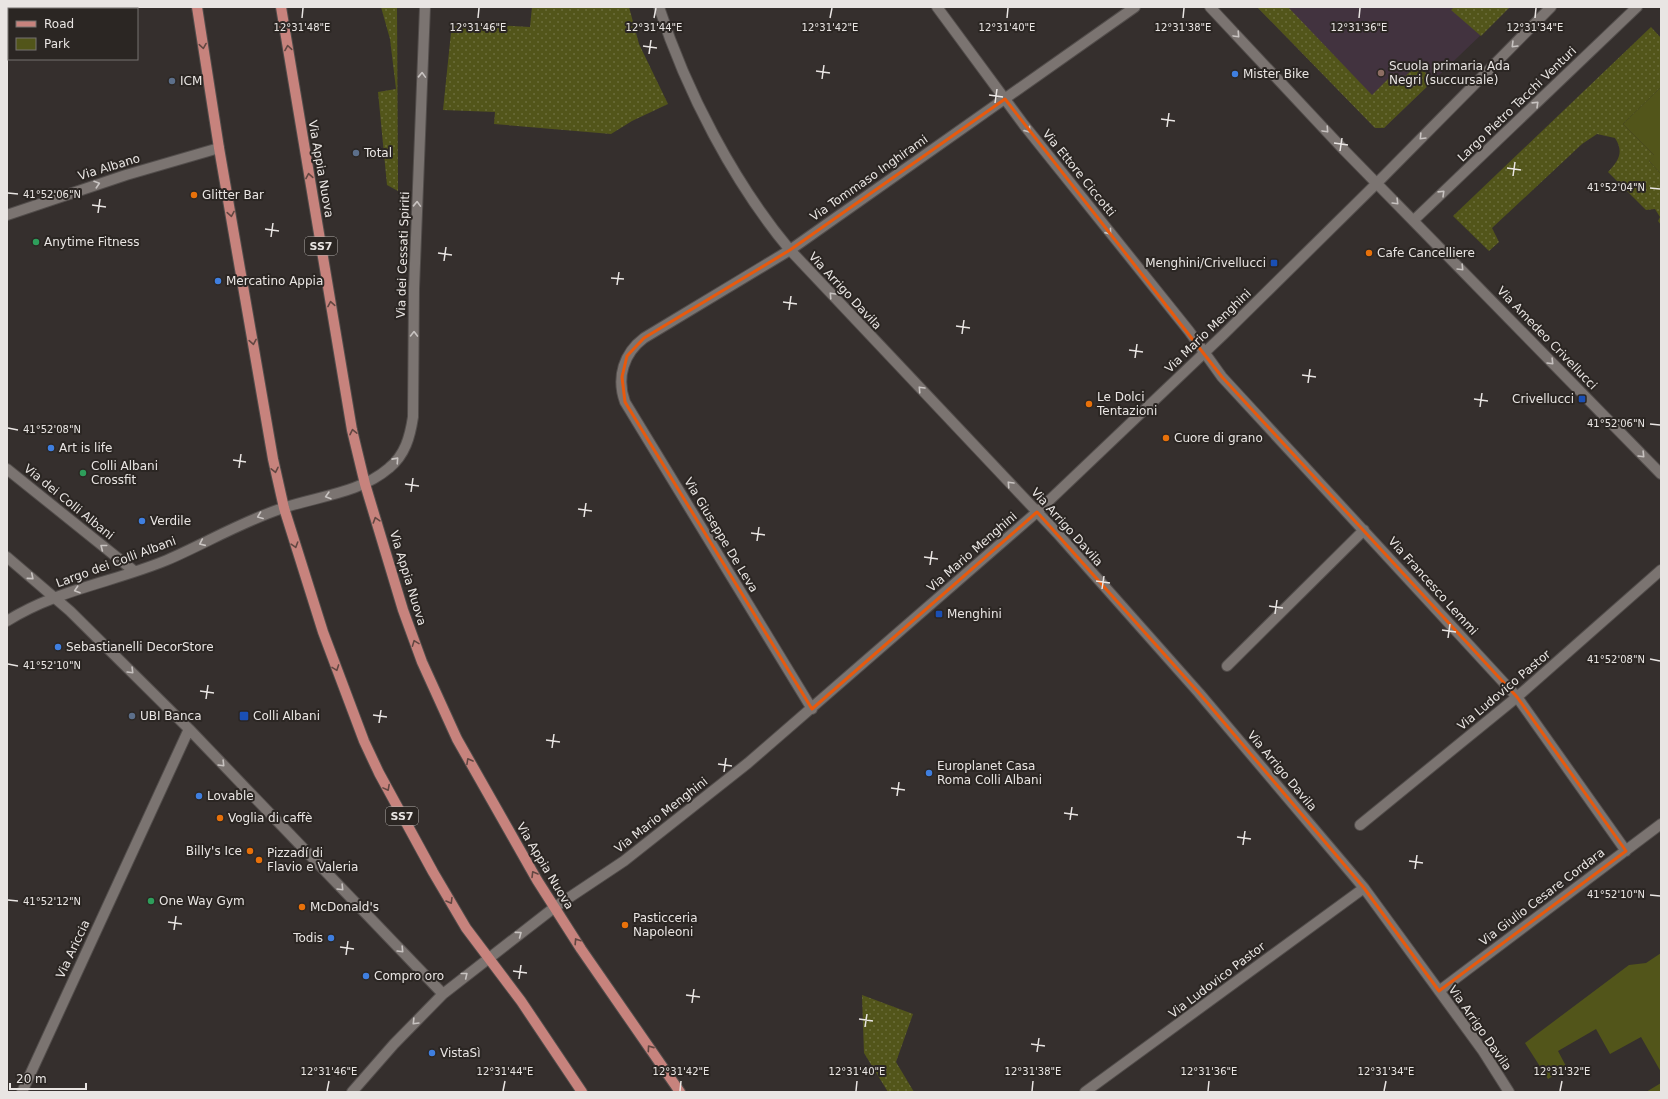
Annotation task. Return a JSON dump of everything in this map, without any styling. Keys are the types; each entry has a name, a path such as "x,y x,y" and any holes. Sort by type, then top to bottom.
{"main road":[{"name":"SS7","path":"197,7 219,148 269,437 284,508 326,639 364,741 396,805 433,872 466,928 521,1001 582,1092"},
{"name":"Via Appia Nuova","path":"281,7 352,430 365,484 403,610 422,662 467,757 504,824 555,907 680,1092"}],"street":[{"name":"Via dei Cessati Spiriti","path":"284,508 365,484 389,468 401,455 410,436 413,417 414,289 425,7"},
{"name":"Via Arrigo Davila","path":"659,7 681,65 729,164 741,185 770,227 1036,512 1199,693 1364,888 1438,992 1483,1051 1509,1092"},
{"name":"Via Ettore Ciccotti","path":"937,7 1005,99 1204,352"},
{"name":"Via Tommaso Inghirami","path":"623,369 630,351 644,338 790,250 1135,7"},
{"name":"Via Amedeo Crivellucci","path":"1210,7 1377,183 1661,474"},
{"path":"1377,183 1551,7"},
{"name":"Largo Pietro Tacchi Venturi","path":"1414,220 1637,7"},
{"name":"Via Albano","path":"7,215 126,175 219,148"},
{"name":"Via Mario Menghini","path":"488,957 555,907 624,861 812,710 1036,512 1204,352 1377,183"},
{"name":"Via Francesco Lemmi","path":"1204,352 1222,377 1517,697 1626,851"},
{"name":"Via Giuseppe De Leva","path":"623,369 622,388 625,402 812,710"},
{"name":"Via dei Colli Albani","path":"7,469 134,571"},
{"name":"Largo dei Colli Albani","path":"284,508 255,518 167,560 55,597 189,729 442,994"},
{"path":"1227,666 1364,530"},
{"path":"7,557 55,597 26,610 7,621"},
{"name":"Via Ludovico Pastor","path":"1360,825 1517,697 1661,570"},
{"name":"Via Ariccia","path":"22,1092 189,729"},
{"name":"Via Giulio Cesare Cordara","path":"1438,992 1661,824"},
{"name":"Via Ludovico Pastor","path":"1085,1092 1364,888"},
{"path":"352,1092 386,1053 442,994 488,957"}],"highlighted area":[{"path":"1005,99 1222,377 1517,697 1626,851 1439,991 1364,888 1199,693 1037,512 812,709 625,402 622,377 627,356 644,338 790,250"}],"shaded area":[{"name":"Scuola primaria Ada Negri (succursale)","path":"1257,7 1510,7 1384,128 1375,128"}],"green space":[{"path":"381,7 397,7 398,191 387,185 378,92 396,89 390,39"},
{"path":"532,7 629,7 639,44 668,104 632,121 611,134 494,124 495,112 443,110 452,23 530,27"},
{"path":"1257,7 1288,7 1372,95 1390,77 1397,84 1416,66 1435,79 1384,128 1375,128"},
{"path":"1454,7 1510,7 1481,36 1451,10"},
{"path":"1651,27 1661,38 1661,87 1623,124 1655,156 1649,161 1661,174 1661,225 1658,221 1660,217 1655,209 1646,210 1608,172 1615,164 1619,156 1620,152 1618,143 1615,138 1597,134 1582,144 1492,228 1499,242 1489,251 1453,216"},
{"path":"1661,87 1661,174 1649,161 1654,155 1623,124"},
{"path":"1661,953 1661,1072 1641,1037 1610,1054 1596,1029 1558,1051 1567,1068 1548,1079 1525,1043 1629,965 1646,963"},
{"path":"862,995 913,1014 896,1062 914,1092 888,1092 864,1053"},
{"path":"1661,1083 1661,1092 1646,1092"}],"place":[{"name":"Scuola primaria Ada Negri (succursale)","path":"1381,73"},
{"name":"Mister Bike","path":"1235,74"},
{"name":"ICM","path":"172,81"},
{"name":"Total","path":"356,153"},
{"name":"Glitter Bar","path":"194,195"},
{"name":"Anytime Fitness","path":"36,242"},
{"name":"Cafe Cancelliere","path":"1369,253"},
{"name":"Menghini/Crivellucci","path":"1274,263"},
{"name":"Mercatino Appia","path":"218,281"},
{"name":"Crivellucci","path":"1582,399"},
{"name":"Le Dolci Tentazioni","path":"1089,404"},
{"name":"Cuore di grano","path":"1166,438"},
{"name":"Art is life","path":"51,448"},
{"name":"Colli Albani Crossfit","path":"83,473"},
{"name":"Verdile","path":"142,521"},
{"name":"Menghini","path":"939,614"},
{"name":"Sebastianelli DecorStore","path":"58,647"},
{"name":"UBI Banca","path":"132,716"},
{"name":"Colli Albani","path":"244,716"},
{"name":"Europlanet Casa Roma Colli Albani","path":"929,773"},
{"name":"Lovable","path":"199,796"},
{"name":"Voglia di caffè","path":"220,818"},
{"name":"Billy's Ice","path":"250,851"},
{"name":"Pizzadí di Flavio e Valeria","path":"259,860"},
{"name":"One Way Gym","path":"151,901"},
{"name":"McDonald's","path":"302,907"},
{"name":"Pasticceria Napoleoni","path":"625,925"},
{"name":"Todis","path":"331,938"},
{"name":"Compro oro","path":"366,976"},
{"name":"VistaSì","path":"432,1053"}]}
